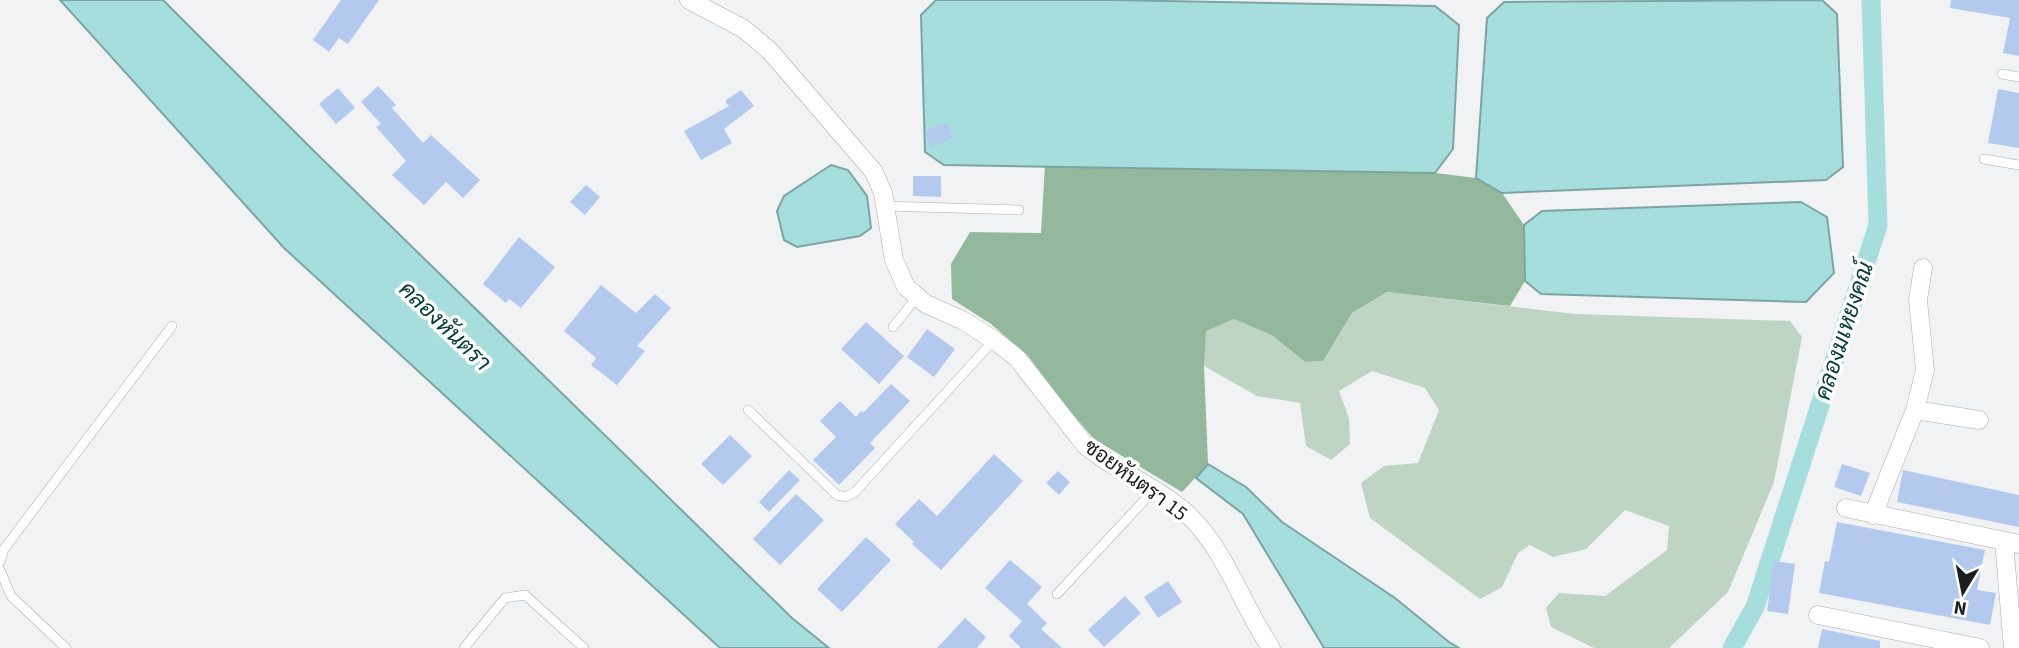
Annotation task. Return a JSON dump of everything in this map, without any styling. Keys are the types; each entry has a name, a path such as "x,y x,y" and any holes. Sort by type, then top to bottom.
{"street":[{"name":"ซอยหันตรา 15","path":"688,0 744,29 771,51 874,172 886,206 894,261 906,287 926,304 962,320 1017,358 1085,445 1184,512 1212,542 1271,648"},
{"path":"1873,515 1915,410 1925,370 1917,300 1923,268"},
{"path":"1915,410 1979,420"},
{"path":"1846,508 2011,542 2013,648"},
{"path":"1818,615 1980,648"}],"lane":[{"path":"2002,74 2019,77"},
{"path":"1984,159 2019,164"},
{"path":"886,206 1019,210"},
{"path":"893,327 917,297"},
{"path":"0,562 4,549 172,327"},
{"path":"748,410 837,495 846,497 855,492 994,340"},
{"path":"1057,594 1154,490"},
{"path":"0,570 11,596 66,648"},
{"path":"464,648 505,598 525,595 584,648"}],"green space":[{"path":"1045,166 1435,173 1476,178 1502,193 1524,225 1525,281 1510,306 1387,292 1352,313 1323,361 1305,362 1273,336 1234,319 1206,331 1204,366 1208,464 1182,492 1094,439 1028,356 991,324 952,299 951,264 970,232 1041,233"},
{"path":"1387,292 1575,314 1790,321 1802,337 1774,482 1728,592 1669,648 1594,648 1551,627 1546,608 1559,593 1605,596 1667,550 1669,526 1625,510 1586,549 1553,557 1530,545 1518,553 1502,587 1480,599 1370,518 1361,483 1384,466 1418,463 1439,410 1425,388 1372,371 1339,391 1349,418 1350,444 1331,460 1306,446 1300,403 1257,396 1204,366 1205,331 1234,319 1273,336 1305,362 1323,361 1352,313"}],"water":[{"name":"คลองหันตรา","path":"60,0 163,0 792,618 829,648 720,648 284,248"},
{"path":"936,0 1112,0 1435,6 1459,25 1453,149 1435,173 944,165 925,152 921,15"},
{"path":"1822,0 1837,14 1843,167 1826,180 1502,193 1476,178 1487,18 1504,2"},
{"path":"831,165 848,170 867,196 871,228 860,236 797,247 784,240 777,211 784,196"},
{"path":"1801,202 1827,217 1834,273 1806,302 1541,294 1525,281 1524,225 1542,211"},
{"path":"1208,464 1246,487 1282,522 1395,598 1459,648 1324,648 1243,514 1196,478"}],"building":[{"path":"341,0 379,0 348,44 339,38 329,52 313,40"},
{"path":"1951,0 2019,0 2019,56 2003,53 2010,18 1950,8"},
{"path":"378,86 396,105 392,108 423,143 431,135 480,180 463,198 446,182 424,205 392,175 406,161 376,127 381,124 361,102"},
{"path":"338,88 355,108 336,124 319,104"},
{"path":"1998,89 2019,93 2019,148 1988,143"},
{"path":"741,90 754,106 724,129 732,143 701,160 684,131 729,106 725,101"},
{"path":"947,122 954,138 931,147 925,131"},
{"path":"913,176 941,176 941,197 913,196"},
{"path":"586,185 600,197 585,215 570,202"},
{"path":"519,237 555,267 521,308 509,299 506,303 483,284"},
{"path":"601,285 636,313 655,294 671,308 637,346 645,351 617,385 591,365 596,358 564,331"},
{"path":"866,322 904,356 879,384 841,349"},
{"path":"927,329 955,349 934,377 907,357"},
{"path":"891,384 910,401 870,443 875,448 839,485 813,460 836,437 820,421 840,401 856,417"},
{"path":"730,435 752,456 723,485 701,464"},
{"path":"994,454 1023,481 941,570 912,544 914,542 895,524 919,499 937,516"},
{"path":"1842,464 1870,473 1861,496 1834,487"},
{"path":"789,470 800,480 769,512 759,502"},
{"path":"1903,470 2019,495 2019,527 1897,502"},
{"path":"1058,471 1070,482 1059,495 1046,483"},
{"path":"796,494 824,520 780,565 753,539"},
{"path":"1837,522 1985,550 1977,590 1996,593 1990,625 1819,593"},
{"path":"866,537 891,560 842,612 817,589"},
{"path":"1010,560 1042,587 1027,604 1047,623 1041,629 1062,648 1021,648 1009,636 1022,621 985,588"},
{"path":"1774,561 1795,564 1788,614 1767,611"},
{"path":"1168,581 1182,602 1158,618 1144,597"},
{"path":"1125,596 1141,613 1104,647 1088,630"},
{"path":"965,618 986,637 977,648 937,648"},
{"path":"1822,629 1880,641 1880,648 1818,648"}],"waterway":[{"name":"คลองมเหยงคณ์","path":"1732,648 1755,607 1878,225 1871,0"}]}
